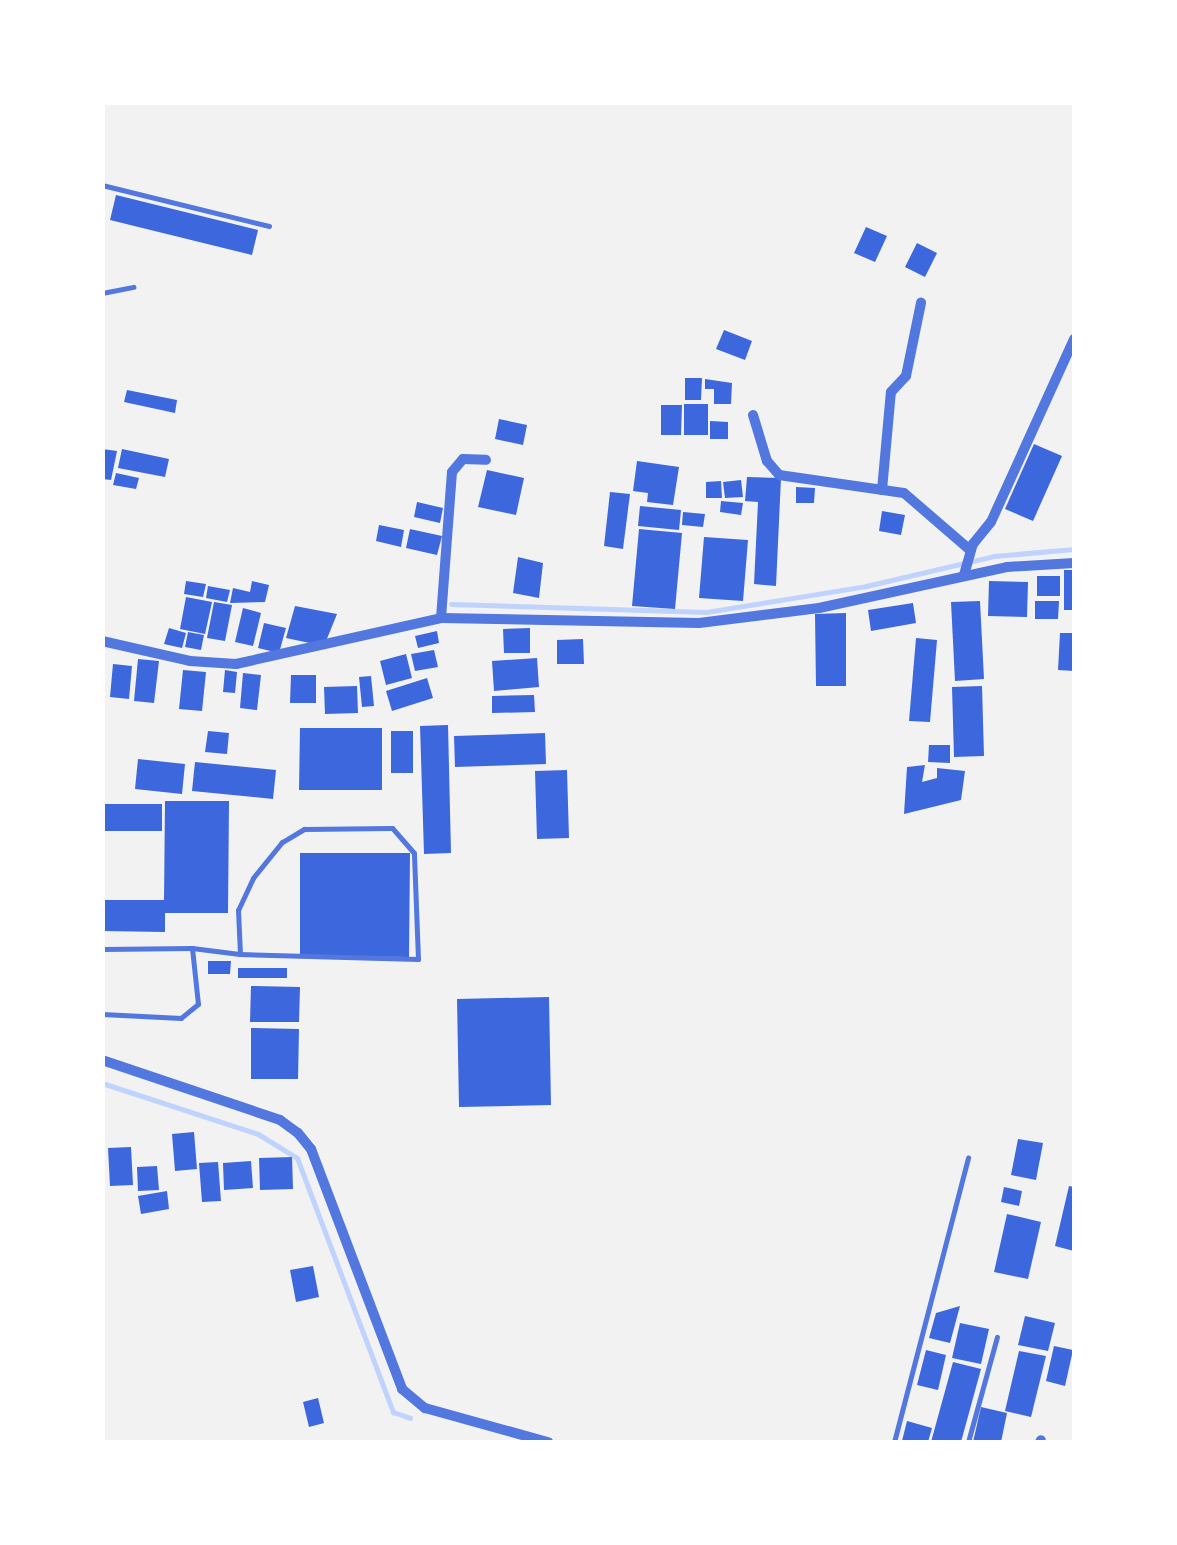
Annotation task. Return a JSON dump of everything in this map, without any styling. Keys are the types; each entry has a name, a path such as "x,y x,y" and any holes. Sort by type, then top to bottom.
{"street":[{"path":"882,490 891,392 906,376 921,303"},
{"path":"964,573 969,553 991,522 1073,347"},
{"path":"753,415 767,461 779,475 917,498 969,553"},
{"path":"441,618 452,472 462,459 486,460"},
{"path":"102,641 190,661 236,664 441,618 699,624 819,608 964,573 1074,563"},
{"path":"102,1060 280,1120 298,1133 311,1149 402,1389 425,1408 548,1442"}],"lane":[{"path":"102,184 270,226"},
{"path":"102,293 133,287"},
{"path":"102,949 192,948 240,954 418,959 414,853 392,828 304,828 282,842 252,878 238,910 240,954"},
{"path":"102,1014 190,1016 198,1004 192,948"},
{"path":"894,1442 968,1157"},
{"path":"968,1442 997,1337"}],"building":[{"path":"116,195 258,230 252,255 110,220"},
{"path":"866,227 887,236 875,262 854,253"},
{"path":"917,243 937,253 925,277 905,267"},
{"path":"724,330 752,341 745,360 716,349"},
{"path":"685,378 702,378 701,400 685,400"},
{"path":"705,379 732,383 731,404 714,404 714,389 705,389"},
{"path":"127,390 177,400 175,413 124,402"},
{"path":"684,404 708,404 708,435 684,435"},
{"path":"661,405 682,405 681,435 661,435"},
{"path":"499,419 527,425 523,445 495,439"},
{"path":"710,421 728,422 728,439 710,439"},
{"path":"1034,444 1062,456 1033,521 1005,509"},
{"path":"102,449 117,451 111,480 102,479"},
{"path":"122,449 169,459 165,477 118,468"},
{"path":"637,461 679,467 673,505 647,502 648,493 633,491"},
{"path":"487,470 524,478 516,515 478,507"},
{"path":"116,473 139,478 136,489 113,485"},
{"path":"747,477 781,478 776,586 754,584 758,502 745,501"},
{"path":"741,480 743,497 725,498 723,482"},
{"path":"721,481 722,498 706,498 706,482"},
{"path":"796,487 815,488 814,503 796,503"},
{"path":"610,492 630,494 623,549 604,546"},
{"path":"721,501 743,503 741,515 720,512"},
{"path":"417,502 443,508 440,523 414,517"},
{"path":"640,506 681,510 679,530 638,526"},
{"path":"882,511 905,515 901,535 879,531"},
{"path":"683,512 705,514 703,527 682,525"},
{"path":"379,525 404,530 401,547 376,541"},
{"path":"410,529 442,536 437,555 406,548"},
{"path":"639,529 682,533 675,609 632,606"},
{"path":"704,537 748,540 743,601 699,598"},
{"path":"518,557 543,563 539,598 513,593"},
{"path":"1064,570 1074,570 1074,610 1064,610"},
{"path":"1037,576 1060,576 1060,596 1037,596"},
{"path":"186,581 206,584 203,597 184,594"},
{"path":"252,581 269,585 265,602 230,603 233,588 250,592"},
{"path":"989,581 1028,582 1027,617 988,616"},
{"path":"208,586 230,590 227,602 206,598"},
{"path":"186,597 212,602 205,634 180,629"},
{"path":"980,601 984,679 955,681 951,602"},
{"path":"1035,601 1059,601 1058,619 1035,619"},
{"path":"214,602 232,605 225,641 207,638"},
{"path":"913,603 916,623 871,631 868,610"},
{"path":"295,606 337,614 324,646 286,638"},
{"path":"243,608 261,613 253,646 235,642"},
{"path":"846,613 846,686 816,686 815,614"},
{"path":"264,623 286,628 279,653 258,648"},
{"path":"169,628 186,633 182,648 164,644"},
{"path":"530,628 530,653 504,653 503,629"},
{"path":"437,631 439,643 418,648 415,636"},
{"path":"188,632 204,635 201,650 185,647"},
{"path":"1060,633 1074,633 1074,671 1058,670"},
{"path":"916,638 937,640 930,722 909,721"},
{"path":"583,639 584,664 557,664 557,640"},
{"path":"434,650 438,667 415,671 411,654"},
{"path":"406,654 412,678 386,685 380,661"},
{"path":"537,658 539,687 494,691 492,661"},
{"path":"138,659 159,661 154,703 134,701"},
{"path":"113,664 132,666 129,699 110,697"},
{"path":"183,670 206,672 202,711 179,709"},
{"path":"225,670 237,672 235,693 223,692"},
{"path":"243,673 261,675 257,710 240,708"},
{"path":"291,675 316,675 316,703 290,703"},
{"path":"371,676 374,706 362,707 359,677"},
{"path":"427,678 433,698 392,711 386,691"},
{"path":"357,686 358,713 325,714 324,687"},
{"path":"982,686 984,756 954,757 952,687"},
{"path":"534,695 535,712 492,713 492,696"},
{"path":"448,725 451,853 424,854 420,726"},
{"path":"300,728 382,728 382,790 299,790"},
{"path":"208,731 229,733 227,754 205,752"},
{"path":"391,731 413,731 413,773 391,773"},
{"path":"545,733 546,764 455,767 454,736"},
{"path":"929,745 950,745 950,763 928,762"},
{"path":"138,759 185,764 182,794 135,789"},
{"path":"195,762 276,770 273,799 192,791"},
{"path":"925,765 922,782 937,778 937,768 965,771 961,800 904,814 907,767"},
{"path":"567,770 569,838 537,839 535,771"},
{"path":"165,801 229,801 228,913 165,913 165,932 102,931 102,900 164,900"},
{"path":"102,804 162,804 162,831 102,831"},
{"path":"300,853 410,853 409,957 300,956"},
{"path":"208,961 231,961 230,974 208,974"},
{"path":"238,968 287,968 287,978 238,978"},
{"path":"251,986 300,987 299,1022 250,1022"},
{"path":"549,997 551,1105 459,1107 457,999"},
{"path":"251,1028 299,1029 298,1079 251,1079"},
{"path":"194,1132 197,1169 175,1171 172,1134"},
{"path":"1018,1139 1043,1143 1036,1180 1011,1175"},
{"path":"131,1147 133,1185 110,1186 108,1148"},
{"path":"292,1157 293,1189 260,1190 259,1158"},
{"path":"251,1161 253,1188 224,1190 223,1163"},
{"path":"218,1162 221,1201 202,1202 199,1163"},
{"path":"157,1166 159,1190 138,1191 137,1167"},
{"path":"1069,1186 1074,1187 1074,1251 1055,1246"},
{"path":"1004,1187 1022,1191 1019,1206 1001,1202"},
{"path":"167,1191 169,1209 141,1214 138,1196"},
{"path":"1007,1214 1041,1222 1028,1279 994,1272"},
{"path":"313,1266 319,1297 296,1302 290,1270"},
{"path":"960,1306 950,1343 929,1338 936,1313"},
{"path":"1025,1316 1055,1323 1048,1351 1018,1345"},
{"path":"960,1323 989,1329 981,1364 952,1358"},
{"path":"1054,1346 1073,1350 1065,1386 1046,1381"},
{"path":"926,1350 946,1355 938,1390 917,1385"},
{"path":"1019,1351 1046,1356 1031,1417 1005,1411"},
{"path":"953,1362 981,1369 961,1442 931,1442"},
{"path":"318,1398 324,1423 309,1427 303,1402"},
{"path":"981,1407 1007,1413 1001,1442 973,1442"},
{"path":"907,1421 932,1428 928,1442 902,1441"}],"waterway":[{"path":"451,604 706,612 866,586 994,556 1074,549"},
{"path":"102,1083 258,1134 297,1158 393,1412 410,1418"}]}
